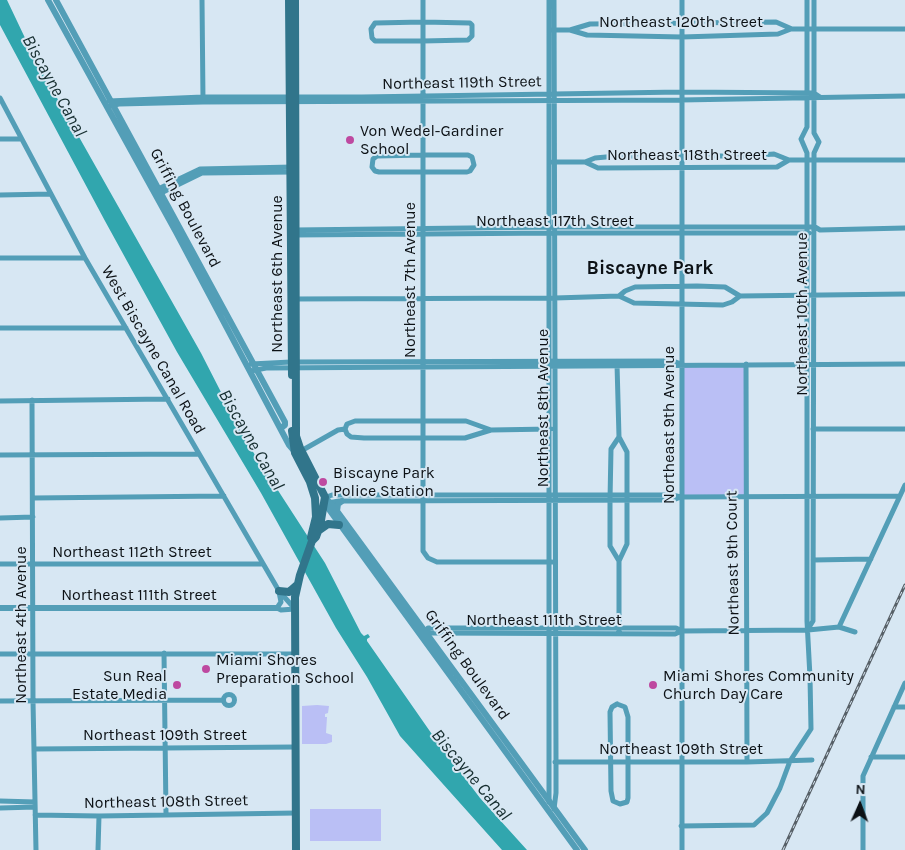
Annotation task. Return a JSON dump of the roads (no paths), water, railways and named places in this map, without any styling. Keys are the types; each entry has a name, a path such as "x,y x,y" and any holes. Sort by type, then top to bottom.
{"main road":[{"name":"Northeast 6th Avenue","path":"289,0 293,169 294,365 297,440"},
{"name":"Northeast 6th Avenue","path":"292,100 295,0"},
{"name":"Northeast 6th Avenue","path":"294,365 292,438 314,494 316,511 311,536 312,541"},
{"name":"Griffing Boulevard","path":"297,440 298,451 326,501"},
{"name":"Griffing Boulevard","path":"314,494 326,501"},
{"name":"Northeast 6th Avenue","path":"296,850 295,609 297,585 312,541 316,538 326,501"},
{"path":"316,511 326,501"},
{"path":"318,531 328,524 339,525"},
{"path":"279,591 289,592 297,585"}],"street":[{"name":"Griffing Boulevard","path":"48,0 158,192 252,367 289,445 298,451"},
{"name":"Griffing Boulevard","path":"56,0 109,104"},
{"path":"202,0 203,100"},
{"name":"Northeast 7th Avenue","path":"422,0 424,554 428,558 441,562 552,562"},
{"name":"Northeast 8th Avenue","path":"549,0 556,97 552,162"},
{"name":"Northeast 8th Avenue","path":"550,806 556,793 553,762 552,497 549,429 552,364 552,162 549,97 554,0"},
{"name":"Northeast 9th Avenue","path":"682,0 682,850"},
{"name":"Northeast 10th Avenue","path":"682,826 754,825 766,813 780,788 790,761 811,729 807,560 807,153 801,139 807,127 807,0"},
{"name":"Northeast 10th Avenue","path":"808,630 813,621 814,295 816,230 814,153 819,142 814,133 816,96 814,0"},
{"path":"423,22 470,23 472,25 472,36 468,40 423,41 375,41 372,38 372,27 375,23 423,22"},
{"name":"Northeast 120th Street","path":"570,30 590,24 776,22 792,29"},
{"name":"Northeast 120th Street","path":"552,30 570,30 588,35 682,37 778,34 792,29 905,29"},
{"name":"Northeast 119th Street","path":"556,97 681,92 806,96 905,96"},
{"name":"Northeast 119th Street","path":"109,104 203,100 549,97 681,100 806,96"},
{"name":"West Biscayne Canal Road","path":"0,98 85,258 279,591 295,609"},
{"path":"0,138 21,138"},
{"name":"Northeast 118th Street","path":"552,162 585,162 595,158 617,156 774,154 789,160 905,160"},
{"path":"468,155 474,162 472,169 467,172 423,172 375,171 372,164 373,159 377,156 468,155"},
{"name":"Northeast 118th Street","path":"585,162 598,168 777,166 789,160"},
{"path":"158,192 200,168 293,169"},
{"path":"0,194 51,194"},
{"name":"Northeast 117th Street","path":"293,233 552,230 681,226 807,230"},
{"name":"Northeast 117th Street","path":"552,230 681,233 905,228"},
{"path":"0,258 85,258"},
{"path":"618,296 635,287 725,287 740,296 905,294"},
{"path":"293,299 618,296 634,302 723,305 732,302 740,296"},
{"path":"0,328 126,328"},
{"name":"Northeast 8th Avenue","path":"552,364 555,429 552,497"},
{"path":"252,367 294,365 617,364 672,366 682,364 905,364"},
{"path":"617,364 619,437 627,452 627,544 619,561 618,631"},
{"name":"Northeast 9th Court","path":"746,364 747,762"},
{"path":"0,400 168,399"},
{"name":"Northeast 4th Avenue","path":"32,400 33,701 36,850"},
{"path":"491,430 466,421 423,420 355,421 347,424 345,429 348,436 354,438 465,438 491,430 555,429"},
{"path":"807,429 905,428"},
{"path":"298,451 338,430 345,429"},
{"path":"619,437 611,449 610,497 610,546 619,561"},
{"path":"0,454 199,454"},
{"path":"839,627 905,485"},
{"path":"326,501 332,495 627,497 673,500 681,497 900,496"},
{"path":"33,498 224,496"},
{"path":"326,501 423,497"},
{"name":"Griffing Boulevard","path":"326,501 337,511 417,631 447,666"},
{"name":"Griffing Boulevard","path":"326,501 339,525 425,631 473,703 585,850"},
{"path":"337,511 337,506 342,501"},
{"path":"0,518 33,517"},
{"path":"807,560 871,559"},
{"name":"Northeast 112th Street","path":"0,564 263,564"},
{"path":"279,591 281,602 278,608 281,610 295,609"},
{"name":"Northeast 111th Street","path":"0,608 278,608"},
{"name":"Northeast 111th Street","path":"425,631 430,633 618,631 674,634 682,631 808,630 839,627 856,632"},
{"path":"417,631 425,631"},
{"path":"164,653 166,814"},
{"path":"0,654 295,654"},
{"path":"810,677 841,678"},
{"path":"863,850 862,781 905,683"},
{"path":"0,702 224,700"},
{"path":"617,704 624,706 628,714 628,761 628,800 620,804 615,802 611,796 611,710 617,704"},
{"path":"894,707 905,707"},
{"name":"Northeast 109th Street","path":"34,749 296,747"},
{"path":"871,757 905,757"},
{"name":"Northeast 109th Street","path":"553,762 812,760"},
{"name":"Griffing Boulevard","path":"517,762 543,792 553,816 578,850"},
{"name":"Northeast 8th Avenue","path":"550,806 553,762"},
{"path":"543,792 550,790"},
{"path":"0,801 35,804"},
{"path":"0,808 35,804"},
{"name":"Northeast 108th Street","path":"35,815 296,813"},
{"path":"98,850 99,816"}],"railway":[{"path":"783,850 905,585"}],"place":[{"name":"Von Wedel-Gardiner School","path":"350,140"},
{"name":"Biscayne Park Police Station","path":"323,482"},
{"name":"Miami Shores Preparation School","path":"206,669"},
{"name":"Sun Real Estate Media","path":"177,685"},
{"name":"Miami Shores Community Church Day Care","path":"653,685"}],"district":[{"name":"Biscayne Park","path":"650,269"}],"water label":[{"name":"Biscayne Canal","path":"54,86"},
{"name":"Biscayne Canal","path":"251,440"},
{"name":"Biscayne Canal","path":"471,775"}]}
